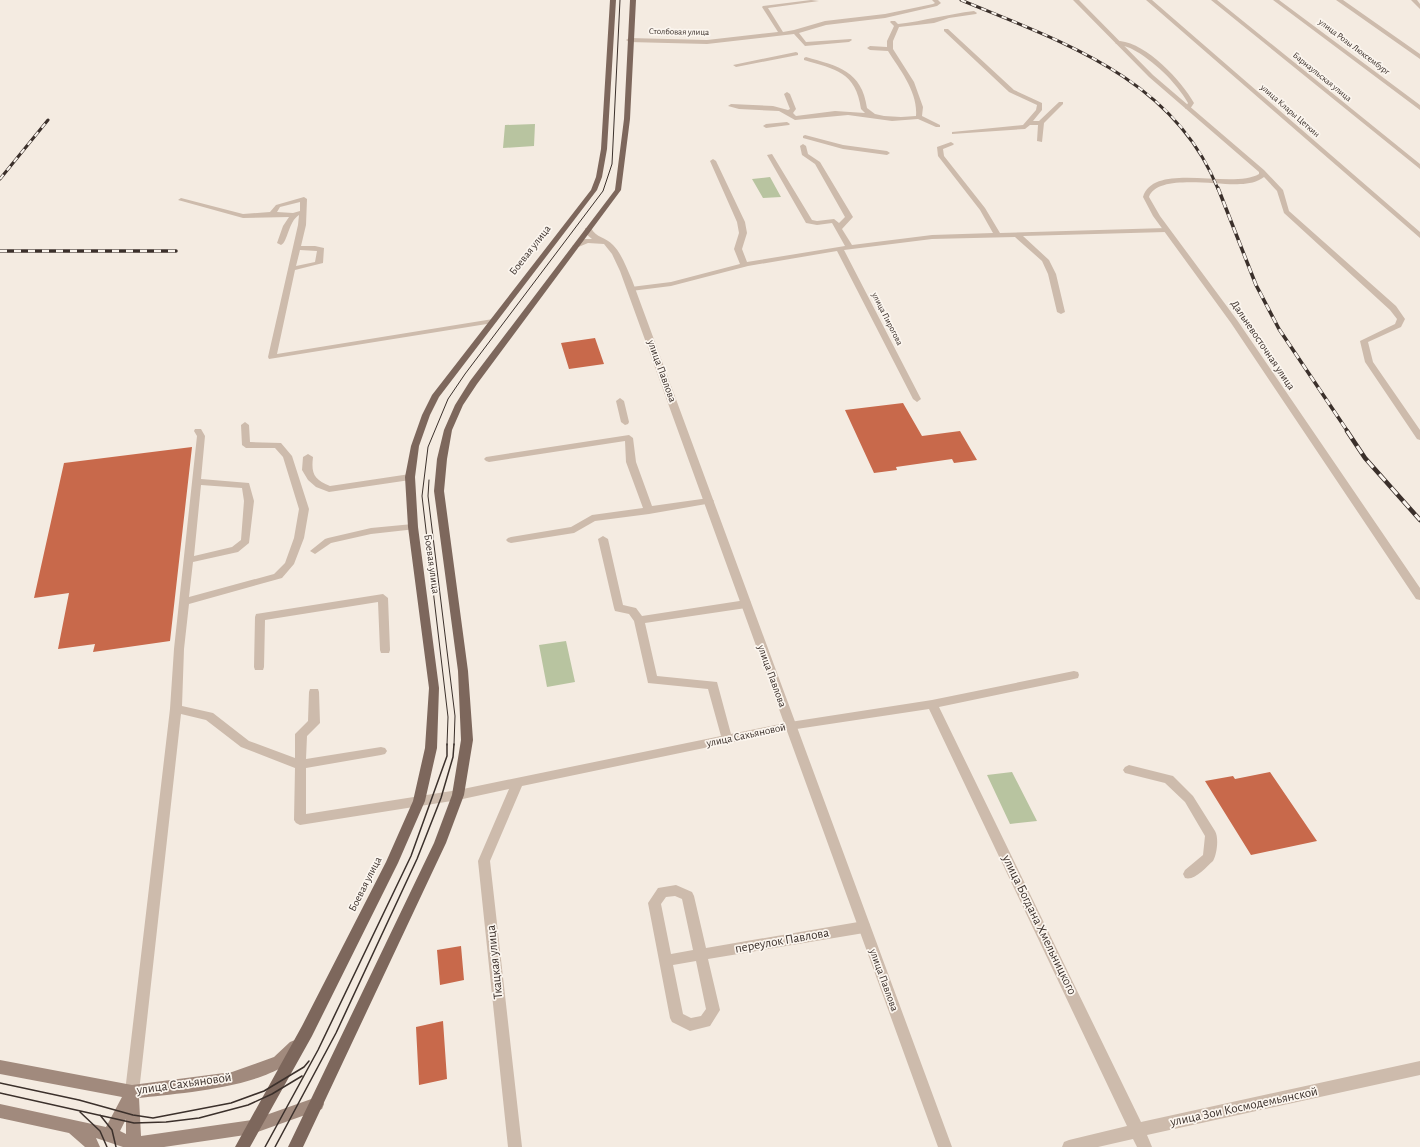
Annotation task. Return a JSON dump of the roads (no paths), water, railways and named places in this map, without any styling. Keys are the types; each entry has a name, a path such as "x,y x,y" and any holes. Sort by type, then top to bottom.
{"main road":[{"name":"Боевая улица","path":"242,1147 307,1032 392,863 419,801 431,748 434,688 412,527 410,477 416,446 426,416 435,397 594,190 599,177 604,149 613,0"},
{"name":"Боевая улица","path":"295,1147 317,1104 440,843 458,795 467,740 463,671 439,491 442,459 448,430 473,382 618,190 622,171 627,114 624,40 633,0"},
{"name":"Столбовая улица","path":"611,40 624,40"},
{"name":"улица Сахьяновой","path":"0,1067 132,1092 232,1078 255,1072 279,1062 292,1050 307,1032"},
{"path":"110,1135 132,1092"},
{"path":"132,1092 135,1145"},
{"path":"0,1111 110,1135 135,1145 252,1128 317,1104"},
{"path":"73,1127 88,1138 93,1147"}],"street":[{"path":"782,34 765,7 816,0"},
{"name":"Столбовая улица","path":"624,40 706,42 782,34 795,32 825,23 885,16 935,5 938,3 936,0"},
{"path":"1076,0 1118,43 1188,108 1262,171 1280,190 1286,212 1393,308 1401,319 1398,326 1364,341 1368,362 1420,437"},
{"name":"улица Клары Цеткин","path":"1148,0 1420,236"},
{"name":"Барнаульская улица","path":"1214,0 1420,167"},
{"name":"улица Розы Люксембург","path":"1276,0 1420,108"},
{"path":"1339,0 1420,57"},
{"path":"1414,0 1420,7"},
{"path":"885,16 897,26 934,21 948,16 974,13"},
{"path":"897,26 890,41 890,49 911,82 920,107 919,117"},
{"path":"946,30 1012,91 1040,104 1039,110 1025,127 967,130 954,133"},
{"path":"795,32 805,44 848,40"},
{"path":"1118,43 1130,45 1140,50 1184,90 1191,104 1188,108"},
{"path":"870,48 890,49"},
{"path":"736,65 796,54"},
{"path":"806,60 832,67 850,76 863,96 864,109 872,115"},
{"path":"787,94 793,109 790,112"},
{"path":"1040,141 1041,123 1061,103"},
{"path":"731,106 739,108 775,107 790,112 795,118 848,113 872,115 893,120 919,117 938,126"},
{"path":"1028,123 1041,123"},
{"path":"766,126 788,124"},
{"path":"805,137 843,147 887,153"},
{"path":"951,144 939,148 941,156 983,209 998,236"},
{"path":"803,146 806,155 818,163 849,217 838,228"},
{"path":"770,155 809,220 817,223 834,221 850,246"},
{"path":"713,161 741,222 743,233 738,249 744,265"},
{"path":"1248,182 1259,180 1263,175 1262,171"},
{"name":"Дальневосточная улица","path":"1280,190 1248,182 1176,181 1153,186 1148,191 1146,196 1149,204 1166,230 1220,302 1420,596"},
{"path":"272,214 278,206 304,199 304,210 297,248 272,358 493,321"},
{"path":"181,200 232,215 294,215"},
{"path":"281,243 286,226 294,215 304,210"},
{"name":"улица Павлова","path":"588,230 591,236 606,242 614,251 631,289 945,1147"},
{"path":"631,289 671,284 744,265 850,246 932,238 1166,230"},
{"path":"1017,235 1045,260 1052,274 1061,312"},
{"path":"576,246 587,241 595,241 602,243 614,251"},
{"path":"292,269 319,263 320,250 315,248 297,248"},
{"name":"улица Пирогова","path":"839,248 917,400"},
{"path":"620,401 625,422"},
{"path":"184,602 278,576 289,564 299,538 304,509 287,456 278,445 246,445 245,425"},
{"path":"132,1092 176,709 184,602 201,436 198,431"},
{"path":"489,459 629,438 631,462 648,511"},
{"path":"308,457 307,470 311,478 319,485 329,489 410,477"},
{"path":"189,560 235,550 246,540 249,501 246,485 197,482"},
{"path":"511,540 574,530 592,518 709,501"},
{"path":"315,551 328,541 371,531 412,527"},
{"path":"603,539 608,554 611,581 619,608 632,611 639,620 652,680 713,685 727,739"},
{"path":"259,667 260,617 383,598 385,650"},
{"path":"639,620 746,604"},
{"name":"улица Сахьяновой","path":"300,765 300,820 517,784 790,726 932,704 1074,675"},
{"path":"300,765 301,734 314,723 314,692"},
{"name":"улица Богдана Хмельницкого","path":"932,704 1145,1147"},
{"path":"176,709 209,716 245,744 300,765 381,751"},
{"path":"1129,770 1169,779 1188,798 1211,835 1209,857 1189,874"},
{"name":"Ткацкая улица","path":"515,1147 484,861 517,784"},
{"path":"676,890 688,896 700,954 713,1010 705,1022 690,1025 677,1018 654,903 662,892 676,890"},
{"name":"переулок Павлова","path":"666,960 864,927"},
{"name":"улица Зои Космодемьянской","path":"1069,1147 1136,1129 1315,1093 1420,1068"}],"tram line":[{"path":"447,745 448,717 422,496 428,447 448,399 465,374 603,191 612,164 620,0"},
{"path":"429,480 428,496 455,716 454,745"},
{"path":"275,1147 336,1033 417,859 441,798 453,757 454,744"},
{"path":"265,1147 318,1050 411,856 447,756 447,745"},
{"path":"0,1083 79,1100 133,1115 153,1118 231,1103 264,1091 304,1067 309,1061"},
{"path":"100,1115 134,1123 166,1122 199,1118 248,1105 272,1094 302,1076"},
{"path":"0,1093 100,1115"},
{"path":"80,1112 100,1131 107,1147"},
{"path":"100,1115 112,1130 116,1147"}],"railway":[{"path":"961,0 1075,49 1111,69 1144,91 1173,119 1198,151 1218,189"},
{"path":"0,179 48,120"},
{"path":"1218,188 1256,285 1279,329 1348,432"},
{"path":"0,251 176,251"},
{"path":"1347,431 1365,458 1420,520"}]}
